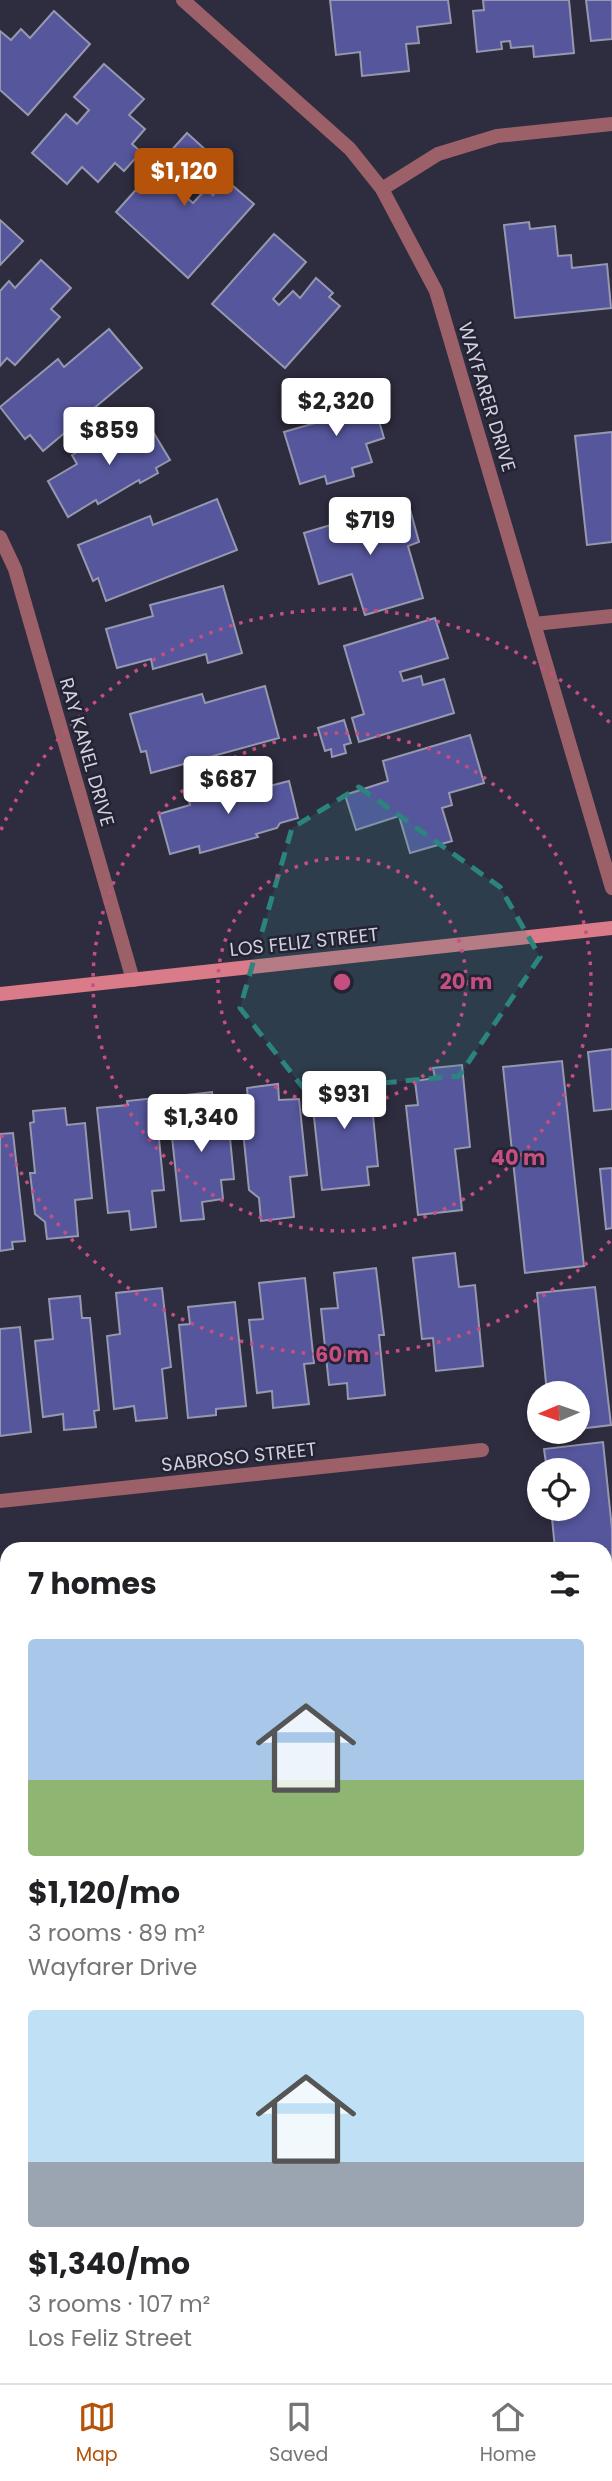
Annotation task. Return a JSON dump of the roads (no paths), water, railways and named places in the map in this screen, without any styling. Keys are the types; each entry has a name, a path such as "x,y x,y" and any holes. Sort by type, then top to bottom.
{"street":[{"name":"WAYFARER DRIVE","path":"183,0 350,149 382,189 436,292 612,888"},
{"path":"382,189 438,154 497,136 612,124"},
{"name":"RAY KANEL DRIVE","path":"0,537 15,569 133,979"},
{"path":"534,624 612,616"},
{"name":"LOS FELIZ STREET","path":"0,994 612,928"},
{"name":"SABROSO STREET","path":"0,1501 481,1450"}]}
